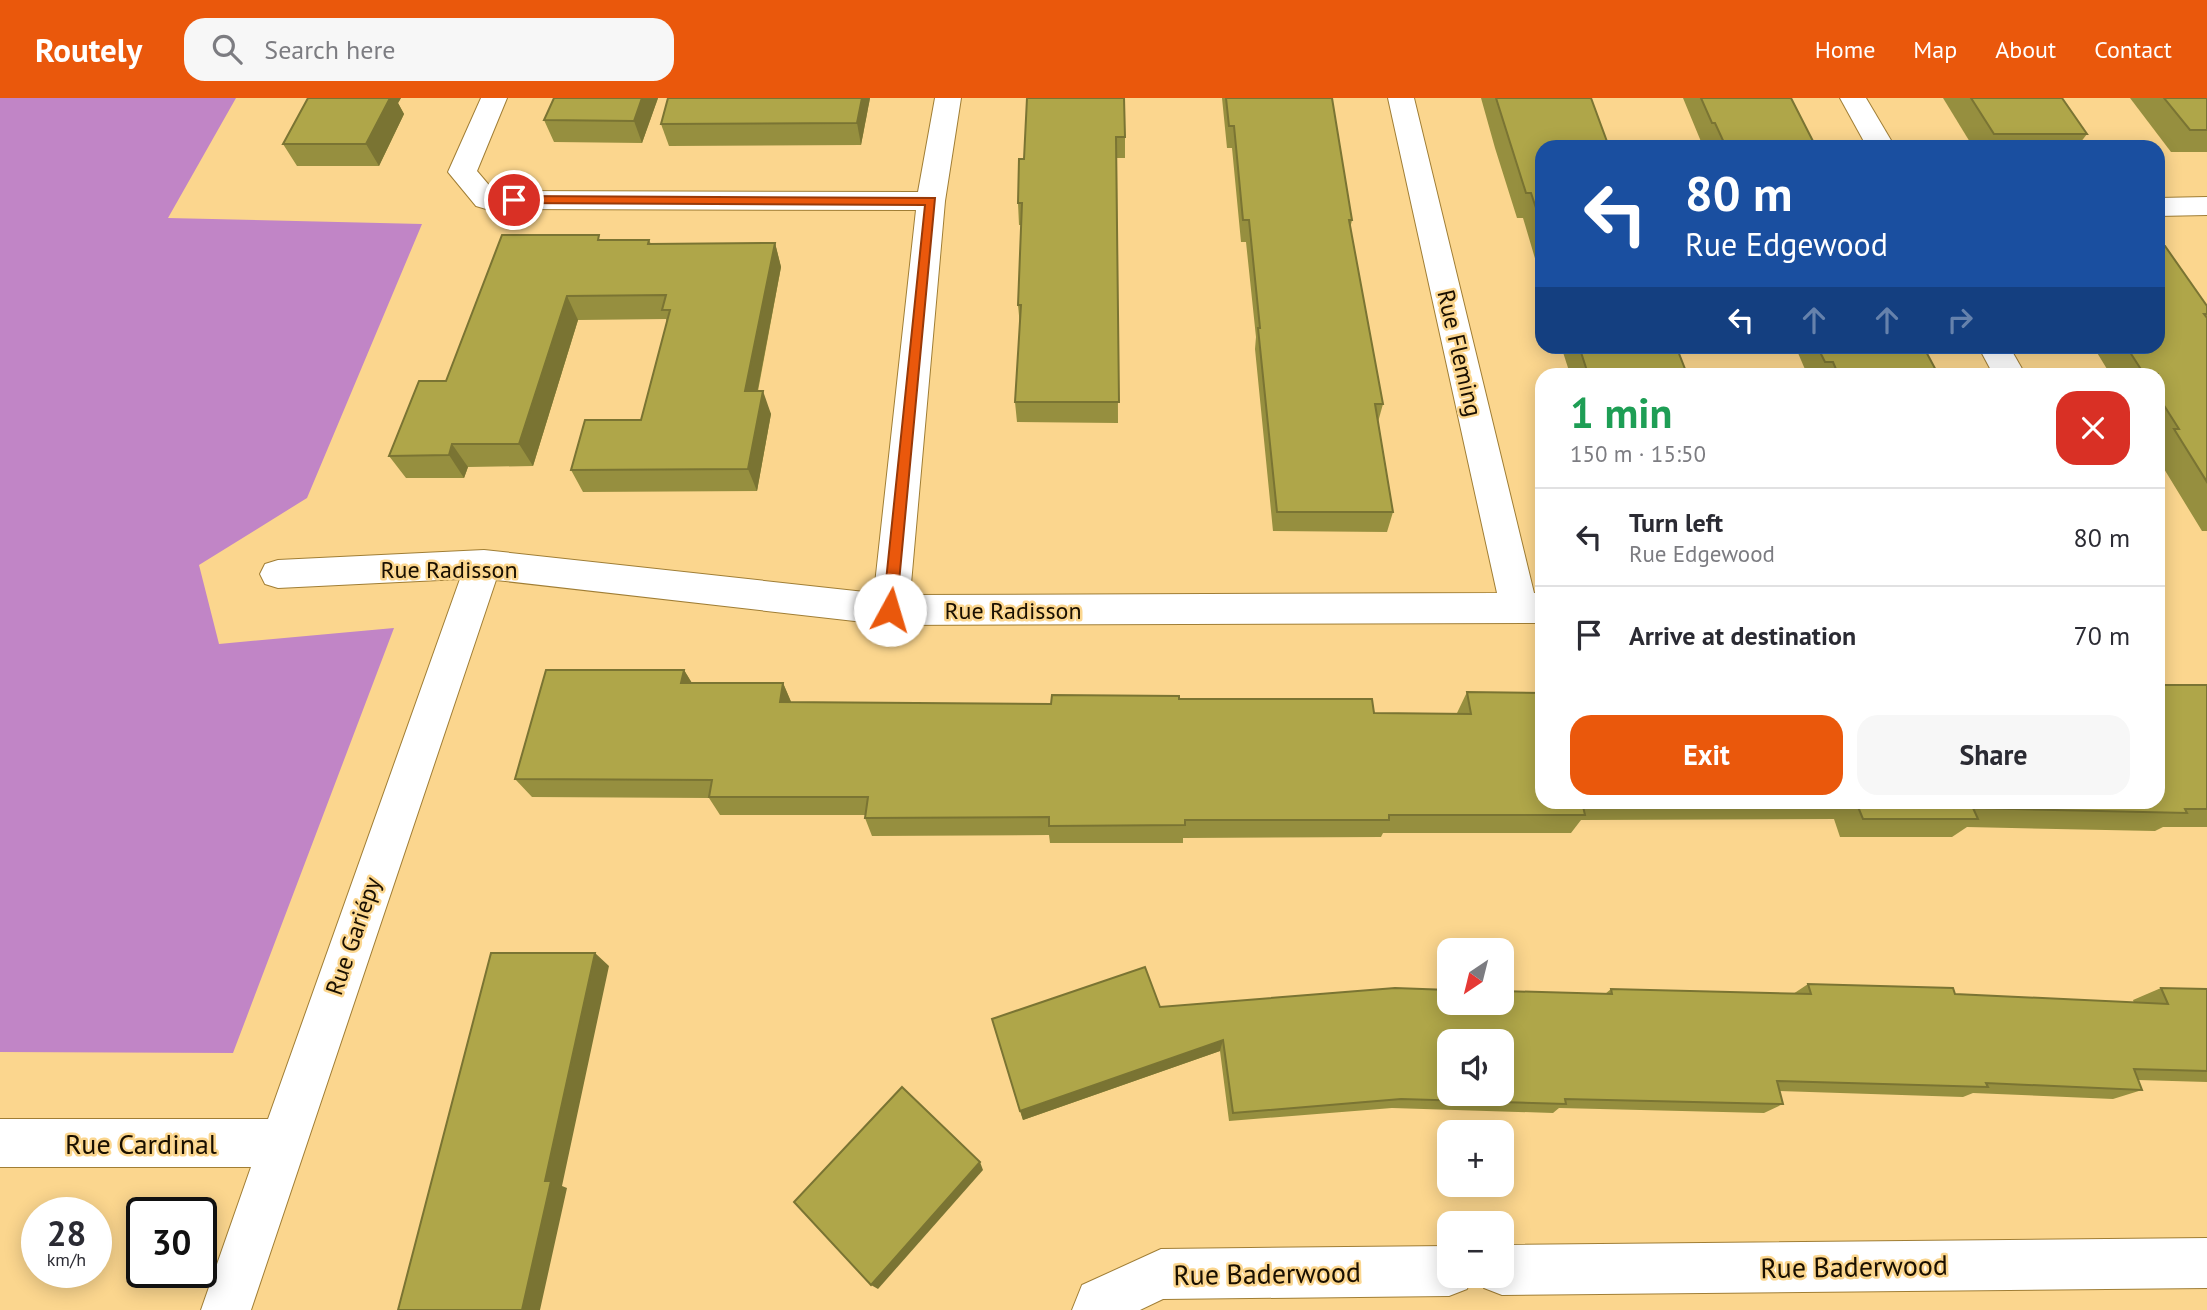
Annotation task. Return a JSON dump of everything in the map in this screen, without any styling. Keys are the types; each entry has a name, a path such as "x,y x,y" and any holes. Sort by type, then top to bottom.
{"street":[{"path":"494,98 462,172 486,200 931,201"},
{"path":"890,610 931,201 948,98"},
{"name":"Rue Fleming","path":"1401,98 1530,608"},
{"path":"1853,98 1877,140"},
{"path":"2165,207 2207,206"},
{"name":"Rue Radisson","path":"278,574 484,564 890,610 1530,608"},
{"name":"Rue Gariépy","path":"226,1310 484,564"},
{"name":"Rue Cardinal","path":"0,1143 282,1143"},
{"name":"Rue Baderwood","path":"1514,1270 2207,1263"},
{"name":"Rue Baderwood","path":"1097,1310 1100,1303 1161,1274 1437,1271"}],"shaded area":[{"path":"0,98 236,98 168,218 422,224 307,498 199,565 219,644 394,628 233,1053 0,1052"}],"building":[{"path":"308,98 390,98 366,144 283,144"},
{"path":"554,98 642,98 634,121 544,120"},
{"path":"668,98 862,98 857,123 661,124"},
{"path":"1027,98 1124,98 1125,137 1116,137 1119,402 1015,402 1021,305 1018,305 1022,203 1018,203 1019,159 1024,159"},
{"path":"1226,98 1332,98 1352,220 1349,220 1383,404 1375,404 1393,512 1277,512 1249,220 1243,220 1234,126 1229,126"},
{"path":"1496,98 1591,98 1606,140 1535,140 1535,205 1531,193 1526,193"},
{"path":"1701,98 1791,98 1812,140 1723,140 1715,123 1712,123"},
{"path":"1971,98 2062,98 2087,134 1994,134"},
{"path":"2164,98 2207,98 2207,130 2190,130"},
{"path":"502,235 599,235 598,240 649,240 648,244 775,243 745,391 763,391 748,469 571,470 585,420 641,420 670,310 662,310 666,295 567,296 519,444 452,444 449,455 389,456 419,381 446,381"},
{"path":"2165,246 2207,306 2207,314 2204,314 2207,318 2207,482 2174,429 2179,429 2165,407 2165,368 2140,368 2131,354 2165,354"},
{"path":"1582,354 1679,354 1685,368 1586,368"},
{"path":"1821,354 1927,354 1935,368 1836,368 1833,362 1825,362"},
{"path":"546,670 684,670 681,683 783,683 780,702 1051,704 1052,695 1179,696 1179,699 1372,699 1374,713 1471,714 1467,692 1535,693 1535,809 1584,809 1585,815 1389,815 1389,820 1185,820 1185,825 1049,826 1049,817 865,818 868,797 709,797 712,780 515,779"},
{"path":"2165,685 2207,685 2207,809 2185,809 2187,813 2016,809 2165,809"},
{"path":"1859,809 1973,809 1978,819 1863,819"},
{"path":"491,953 595,953 545,1181 551,1181 522,1310 398,1310"},
{"path":"1145,967 1160,1007 1395,988 1437,990 1437,1015 1514,1015 1514,991 1612,994 1611,989 1811,994 1808,984 1953,988 1955,994 2168,1004 2161,988 2207,989 2207,1071 2134,1069 2142,1090 1986,1083 1988,1087 1777,1081 1783,1104 1565,1099 1566,1104 1514,1102 1514,1029 1437,1029 1437,1100 1401,1099 1233,1113 1223,1040 1020,1111 992,1019"},
{"path":"902,1087 980,1162 871,1285 794,1202"}],"route":[{"path":"514,200 931,201 890,610"}]}
